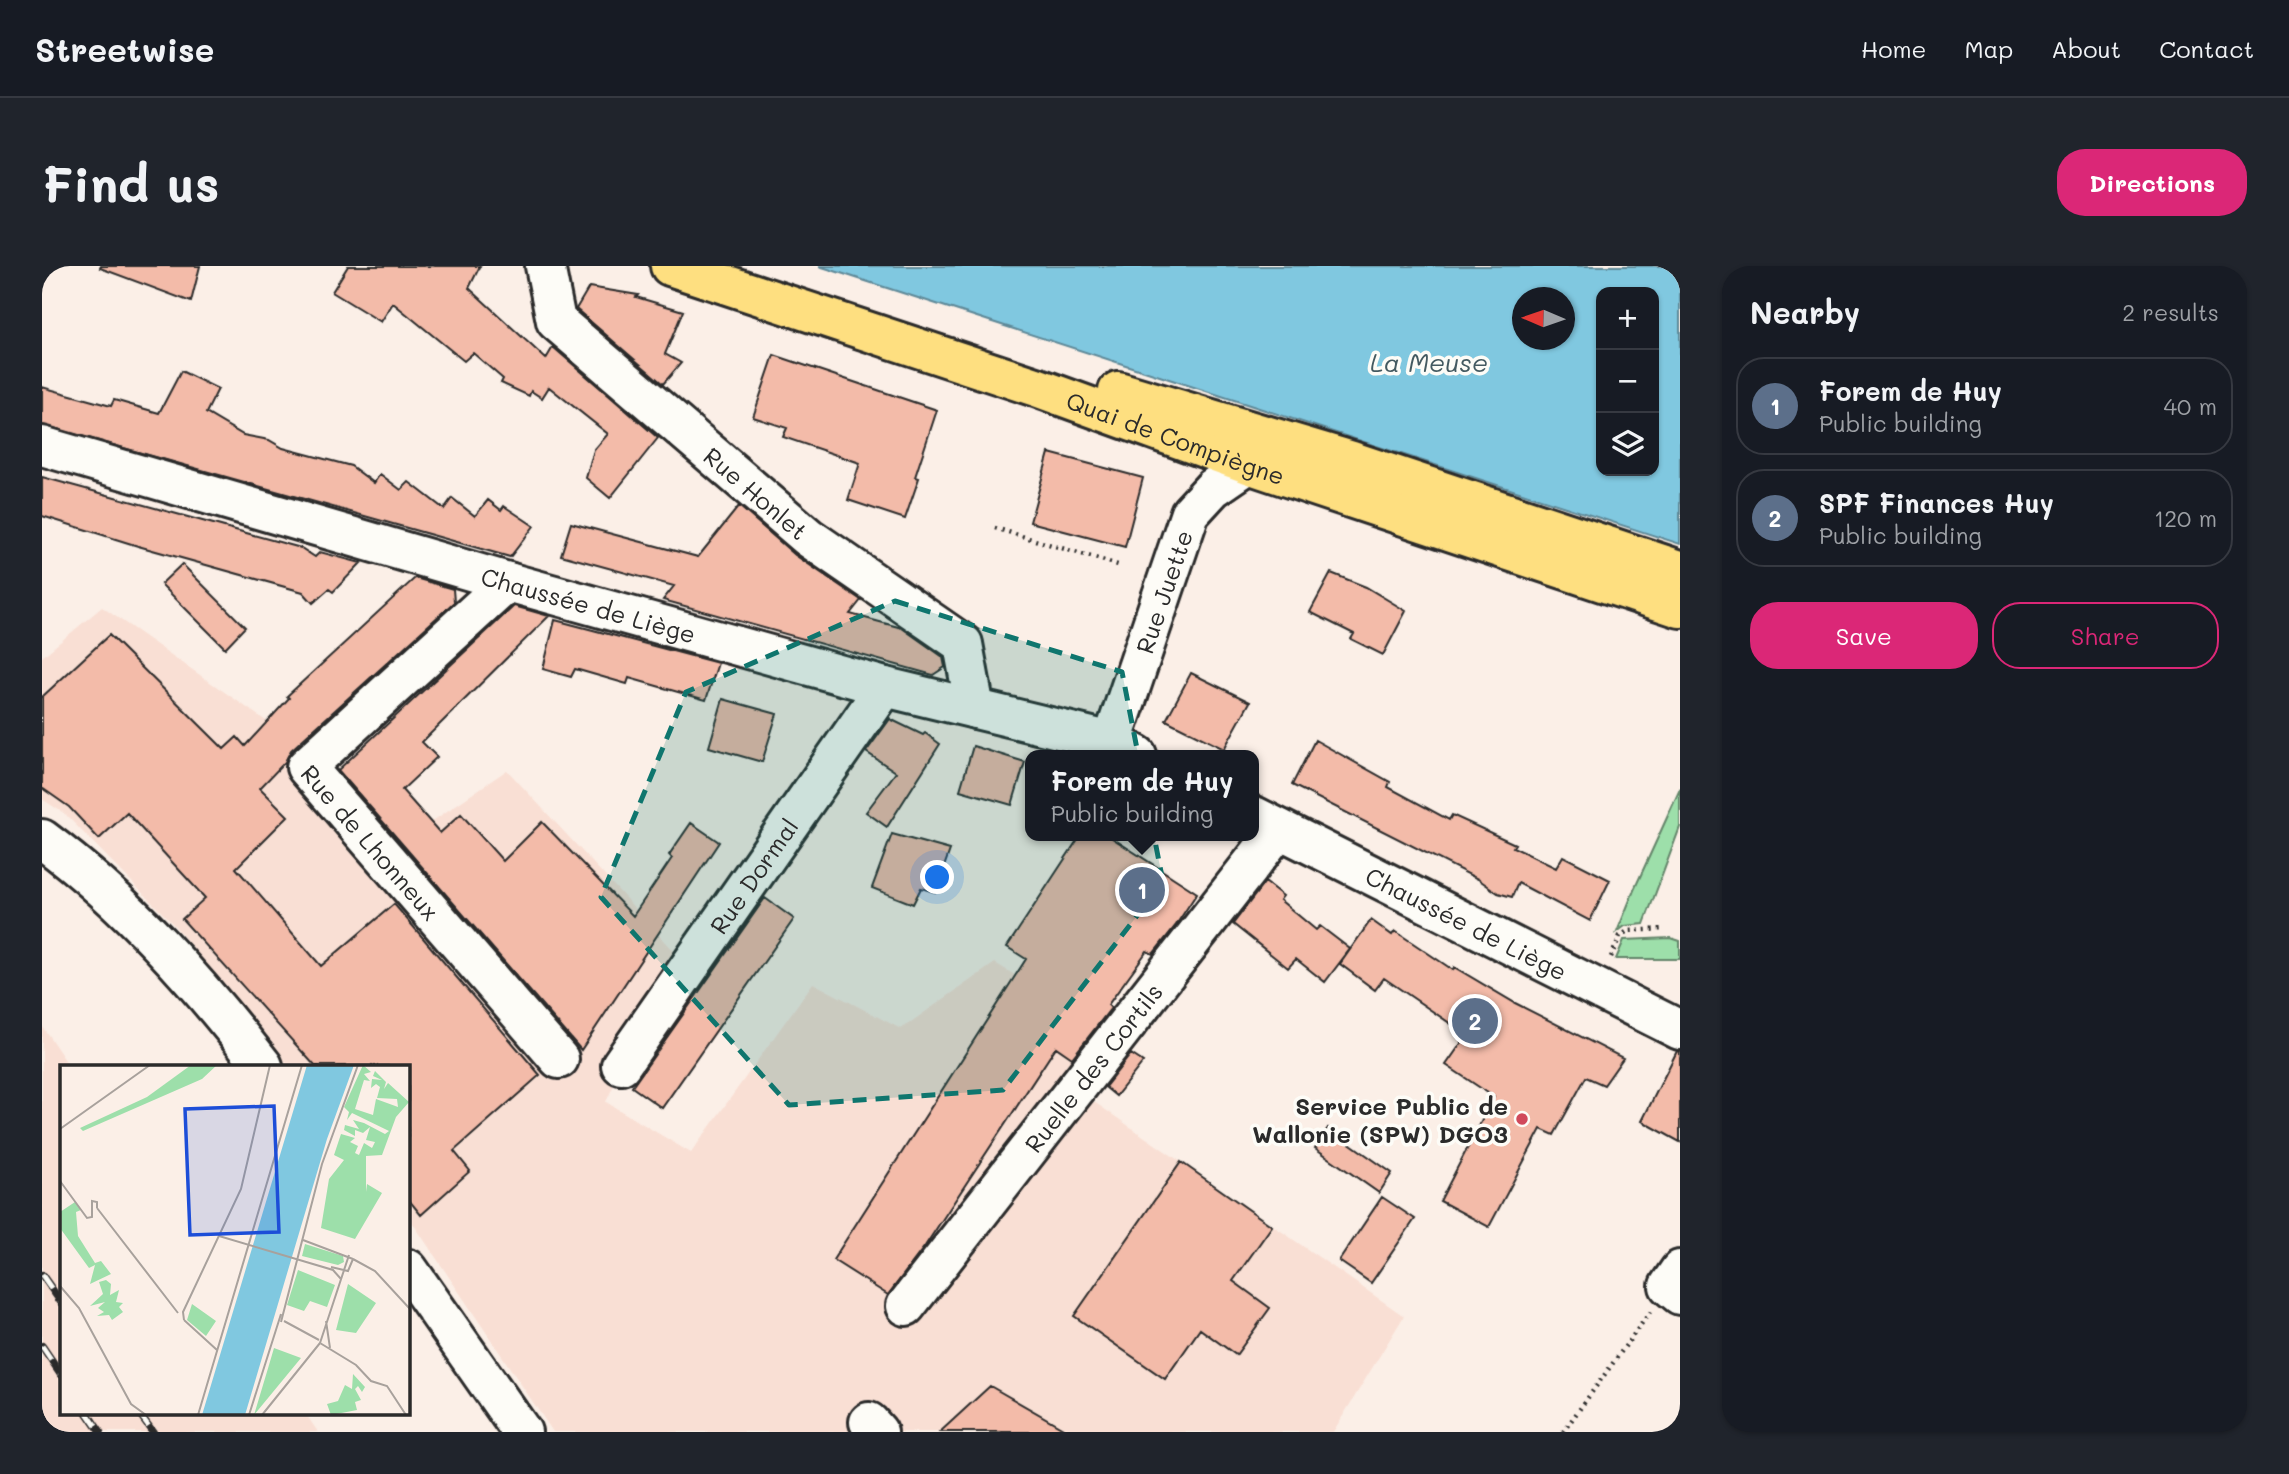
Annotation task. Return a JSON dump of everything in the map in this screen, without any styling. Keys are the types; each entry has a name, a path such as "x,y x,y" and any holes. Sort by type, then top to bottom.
{"main road":[{"name":"Quai de Compiègne","path":"670,266 1059,395 1248,464 1680,608"},
{"path":"1059,395 1101,386 1352,461 1680,570"}],"street":[{"name":"Rue Honlet","path":"545,266 556,321 808,537 963,644 975,709"},
{"name":"Chaussée de Liège","path":"42,446 508,582 885,687 1125,749"},
{"name":"Rue Juette","path":"1125,749 1190,513 1213,488 1248,464"},
{"name":"Rue de Lhonneux","path":"508,582 306,767 559,1059"},
{"name":"Rue Dormal","path":"621,1065 885,687"},
{"name":"Chaussée de Liège","path":"1267,823 1680,1030"},
{"path":"42,839 107,892 158,943 221,1012 262,1065"},
{"name":"Ruelle des Cortils","path":"906,1306 1254,841"},
{"path":"410,1272 522,1432"}],"path":[{"path":"995,528 1118,565"},
{"path":"1606,967 1620,936 1628,931 1664,929"},
{"path":"1563,1432 1676,1284"}],"highlighted area":[{"path":"895,601 1122,672 1163,882 1003,1090 789,1105 601,897 686,692"}],"shaded area":[{"path":"102,607 289,737 399,844 507,770 676,953 606,1102 691,1153 813,983 901,1029 995,963 1051,997 1122,1046 1084,1095 1404,1316 1333,1432 553,1432 410,1219 410,1065 287,1065 174,925 65,814 42,799 42,657"},
{"path":"42,1026 68,1065 60,1065 60,1414 306,1414 318,1432 51,1432 42,1418"}],"green space":[{"path":"1680,789 1680,827 1644,924 1625,926 1617,932 1634,890"},
{"path":"1671,938 1680,941 1680,959 1616,959 1624,940"}],"water":[{"name":"La Meuse","path":"819,266 1680,266 1680,544"}],"building":[{"path":"200,266 191,302 100,268"},
{"path":"348,266 480,266 469,288 546,359 553,347 658,438 610,498 586,478 594,450 608,434 549,387 542,398 531,391 529,396 501,383 503,379 473,353 464,361 393,303 381,322 332,292"},
{"path":"589,287 638,295 636,297 683,311 665,354 681,363 663,384 576,309"},
{"path":"774,355 937,410 915,477 919,478 905,519 848,500 860,463 783,437 787,428 753,417"},
{"path":"181,371 218,389 206,413 243,435 269,440 283,448 351,466 374,483 380,474 401,490 409,482 444,509 452,498 475,516 488,500 501,510 504,506 534,526 510,557 42,425 42,387 111,406 114,400 159,413"},
{"path":"1049,453 1143,478 1125,547 1030,522"},
{"path":"42,477 301,548 315,557 320,552 361,563 333,592 329,589 313,603 303,592 42,516"},
{"path":"739,506 795,555 861,600 850,614 902,628 943,657 945,667 933,675 663,600 674,586 561,555 571,523 698,557"},
{"path":"182,564 245,627 225,648 161,584"},
{"path":"1331,573 1366,587 1406,611 1383,655 1351,639 1354,634 1310,612"},
{"path":"415,578 453,589 454,602 291,750 285,762 260,788 288,816 236,868 321,966 394,904 540,1075 454,1151 470,1171 421,1215 410,1201 410,1065 314,1065 182,919 205,898 127,813 99,839 69,807 42,788 42,697 109,635 224,749 237,737 245,746 289,698 287,696"},
{"path":"514,606 549,616 422,742 437,757 402,790 440,833 461,814 503,861 542,822 633,916 672,858 669,855 691,823 719,842 581,1050 338,770"},
{"path":"555,620 718,663 706,700 629,678 627,684 575,669 571,677 543,669"},
{"path":"1191,673 1250,702 1224,749 1166,720"},
{"path":"723,699 777,714 762,762 709,747"},
{"path":"890,719 923,735 925,733 940,744 887,827 866,812 896,772 866,752"},
{"path":"1315,740 1390,782 1388,787 1449,820 1452,815 1515,844 1513,847 1556,868 1563,856 1610,880 1590,921 1518,883 1512,897 1498,893 1478,879 1292,785"},
{"path":"973,746 1025,762 1012,805 960,790"},
{"path":"892,834 950,850 935,892 921,888 913,904 872,888"},
{"path":"1077,841 1117,841 1197,893 1153,954 1147,951 1108,1005 1111,1008 1072,1058 1056,1047 925,1246 888,1295 833,1260 1026,959 1007,947"},
{"path":"1265,882 1283,896 1280,900 1316,930 1320,926 1350,949 1325,982 1296,959 1288,968 1233,924"},
{"path":"765,898 794,919 662,1108 632,1087"},
{"path":"1371,920 1392,935 1395,931 1453,970 1454,967 1515,1003 1623,1058 1604,1085 1586,1077 1554,1135 1541,1129 1489,1227 1440,1201 1494,1097 1446,1065 1467,1035 1384,978 1375,990 1340,964"},
{"path":"1677,1051 1680,1052 1680,1142 1642,1121"},
{"path":"1131,1054 1143,1062 1116,1096 1105,1087"},
{"path":"1328,1128 1392,1173 1379,1193 1315,1148"},
{"path":"1181,1162 1272,1226 1233,1281 1270,1308 1236,1355 1200,1329 1165,1379 1074,1316"},
{"path":"1382,1197 1415,1219 1371,1283 1339,1261"},
{"path":"990,1386 1070,1432 940,1432"}],"railway":[{"path":"42,1275 60,1301"},
{"path":"42,1346 60,1373"},
{"path":"88,1414 100,1432"},
{"path":"140,1414 153,1432"}],"place":[{"name":"Forem de Huy","path":"1142,890"},
{"name":"SPF Finances Huy","path":"1475,1021"},
{"name":"Service Public de Wallonie (SPW) DGO3","path":"1522,1119"}]}
